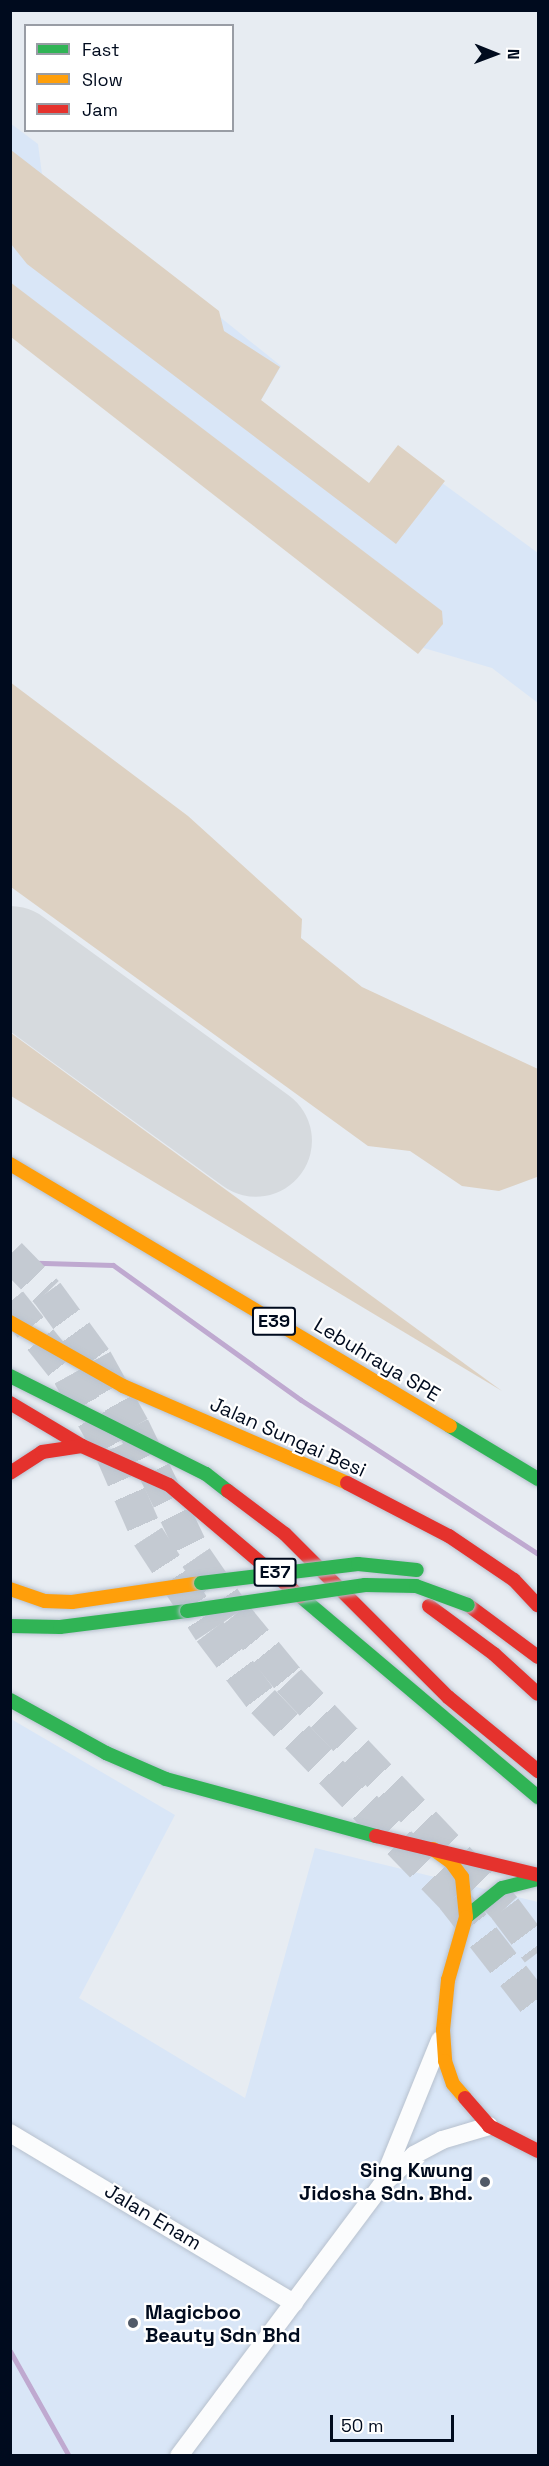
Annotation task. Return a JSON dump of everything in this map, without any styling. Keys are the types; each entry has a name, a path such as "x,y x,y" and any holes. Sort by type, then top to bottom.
{"main road":[{"name":"Lebuhraya SPE","path":"10,1164 538,1479"},
{"name":"Lebuhraya SPE","path":"10,1178 538,1492"},
{"name":"Jalan Sungai Besi","path":"10,1322 123,1386 357,1487 439,1530 514,1580 538,1606"},
{"path":"10,1376 58,1403 206,1474 285,1534 448,1697 538,1771"},
{"name":"E37","path":"10,1403 82,1446 169,1485 450,1726 538,1797"},
{"path":"10,1473 27,1458 42,1452 82,1446"},
{"path":"10,1589 20,1595 45,1601 72,1602 201,1582 358,1564 401,1566 430,1574 538,1657"},
{"path":"10,1626 60,1627 365,1585 416,1586 468,1605"},
{"path":"306,1594 390,1595 429,1606 494,1654 538,1694"},
{"path":"10,1700 106,1754 166,1779 293,1816 430,1847 538,1877"},
{"path":"430,1847 451,1862 462,1877 466,1917 448,1980 443,2030 445,2061 453,2084 489,2126 538,2151"},
{"path":"466,1917 502,1888 538,1877"}],"street":[{"path":"381,2186 443,2030"},
{"path":"179,2456 381,2186 414,2154 442,2139 489,2126"},
{"name":"Jalan Enam","path":"10,2133 294,2303"}],"shaded area":[{"path":"10,123 38,144 42,174 281,366 260,402 371,486 397,450 538,553 538,703 492,668 410,644 11,336"},
{"path":"11,150 219,311 224,331 280,367 261,400 369,483 398,445 445,481 396,544 27,264 11,244"},
{"path":"10,282 442,611 443,624 418,654 11,337"},
{"path":"10,682 188,816 302,919 301,938 362,987 538,1069 537,1177 499,1191 462,1186 410,1151 368,1146 11,887"},
{"path":"11,1033 502,1391 11,1096"},
{"path":"11,1719 175,1815 79,1998 245,2098 315,1848 538,1902 538,2455 11,2456"}],"waterway":[{"path":"10,1262 113,1265 301,1400 538,1554"},
{"path":"10,2351 69,2456"}],"runway":[{"path":"10,962 256,1141"}],"tunnel":[{"path":"10,1254 47,1292 96,1359 133,1426 196,1557 235,1614 289,1680 505,1908 538,1952"},
{"path":"10,1301 69,1375 110,1449 148,1536 210,1631 263,1701 453,1898 538,2007"}],"traffic: fast":[{"path":"10,1376 206,1474 228,1491"},
{"path":"450,1426 538,1479"},
{"path":"201,1583 358,1564 417,1570"},
{"path":"187,1611 365,1585 416,1586 468,1605"},
{"path":"300,1596 538,1797"},
{"path":"10,1626 60,1627 187,1611"},
{"path":"10,1700 106,1753 166,1779 376,1836"},
{"path":"466,1917 502,1888 538,1879"}],"traffic: slow":[{"path":"10,1164 450,1426"},
{"path":"10,1322 123,1386 347,1483"},
{"path":"10,1589 45,1601 72,1602 201,1583"},
{"path":"433,1849 451,1862 462,1877 466,1917 448,1980 443,2030 445,2061 453,2084 465,2098"}],"traffic: jam":[{"path":"10,1403 82,1446 169,1485 300,1596"},
{"path":"10,1473 42,1452 82,1446"},
{"path":"347,1483 449,1536 514,1580 538,1606"},
{"path":"228,1491 285,1534 448,1697 538,1771"},
{"path":"468,1605 538,1657"},
{"path":"429,1606 494,1654 538,1694"},
{"path":"376,1836 538,1875"},
{"path":"465,2098 489,2126 538,2151"}],"place":[{"name":"Sing Kwung Jidosha Sdn. Bhd.","path":"485,2182"},
{"name":"Magicboo Beauty Sdn Bhd","path":"133,2323"}]}
